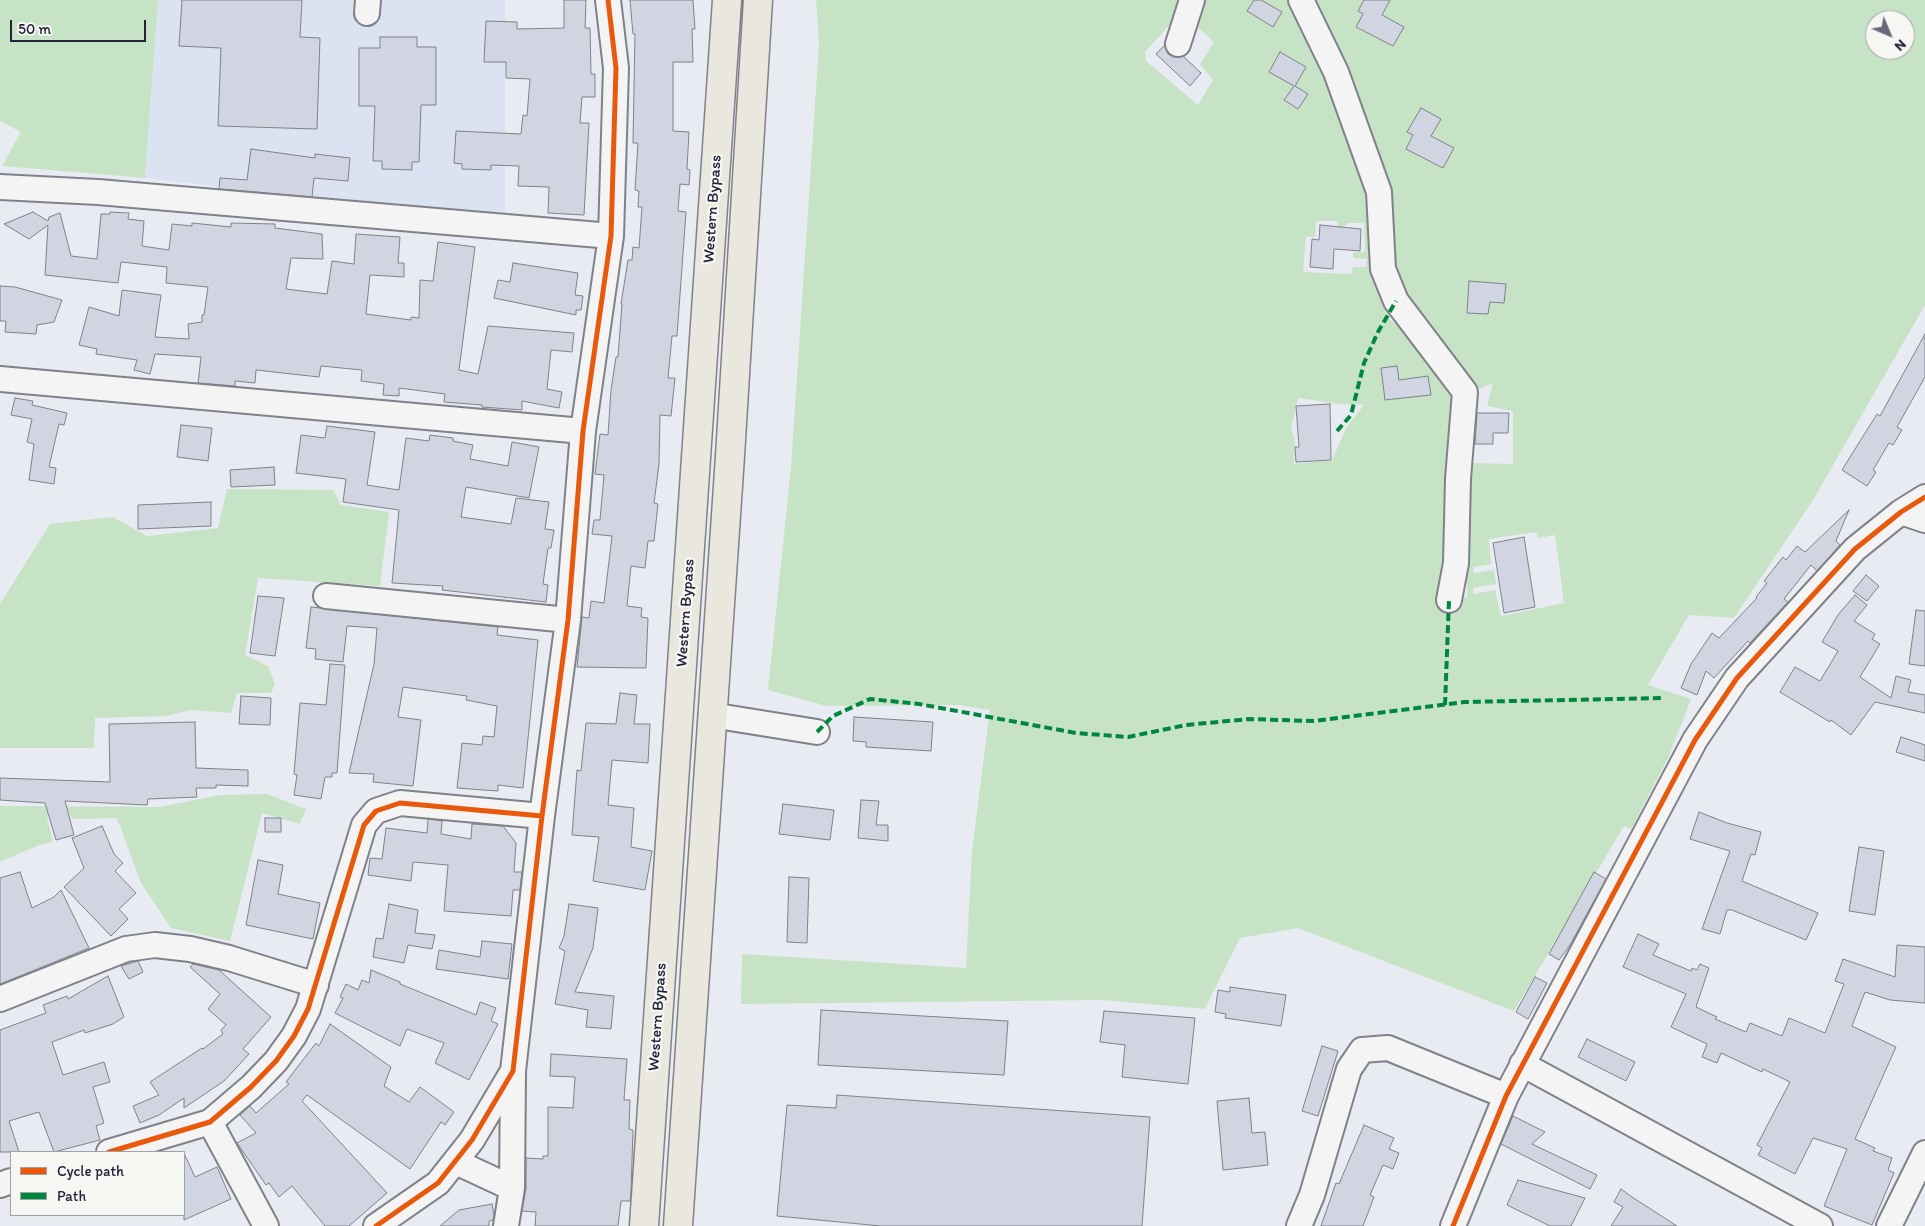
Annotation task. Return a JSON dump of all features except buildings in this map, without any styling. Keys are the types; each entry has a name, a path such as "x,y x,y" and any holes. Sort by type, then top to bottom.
{"highway":[{"name":"Western Bypass","path":"644,1226 727,0"},
{"name":"Western Bypass","path":"678,1226 758,0"}],"street":[{"path":"506,1226 512,1188 514,1071 542,816 568,620 583,431 611,236 616,68 608,0"},
{"path":"1178,44 1192,0"},
{"path":"1301,0 1336,72 1379,192 1383,269 1393,293 1396,300 1465,392 1458,479 1456,563 1449,600"},
{"path":"0,186 98,192 611,236"},
{"path":"0,379 583,431"},
{"path":"1453,1226 1506,1096 1695,740 1737,678 1855,549 1901,512 1925,497"},
{"path":"1901,512 1925,520"},
{"path":"326,596 568,620"},
{"path":"712,715 817,732"},
{"path":"112,1151 210,1122 251,1087 276,1061 294,1036 308,1009 364,825 376,811 400,803 542,816"},
{"path":"0,999 54,979 126,948 155,945 190,949 229,958 316,985"},
{"path":"1299,1226 1312,1195 1349,1069 1362,1050 1388,1048 1506,1096"},
{"path":"1522,1064 1820,1226"},
{"path":"376,1226 438,1182 456,1162 472,1140 514,1071"},
{"path":"210,1122 266,1226"},
{"path":"1888,1226 1925,1153"},
{"path":"456,1162 512,1188"}],"shaded area":[{"path":"158,0 505,0 505,221 145,178"}],"green space":[{"path":"0,0 158,0 145,178 2,166 21,132 0,121"},
{"path":"816,0 1294,0 1373,193 1378,275 1390,320 1407,331 1450,382 1454,401 1442,599 1467,597 1468,463 1513,464 1513,411 1487,406 1493,383 1474,391 1415,318 1394,278 1347,76 1315,0 1925,0 1925,305 1813,500 1734,618 1689,615 1648,685 1691,699 1669,756 1631,829 1624,826 1514,1011 1298,928 1240,938 1205,1009 1103,1000 741,1004 742,954 966,968 972,850 990,710 959,705 827,706 768,690 791,467 819,44","holes":["1181,12 1214,42 1200,64 1213,80 1198,105 1146,61 1145,52","1316,221 1338,221 1337,229 1341,230 1348,223 1364,223 1365,252 1353,253 1353,258 1367,259 1366,267 1353,267 1351,274 1303,272 1306,236 1315,237","1298,398 1339,404 1364,405 1346,428 1332,460 1294,464 1295,439 1291,429","1536,532 1538,538 1555,535 1564,603 1501,616 1495,590 1473,594 1473,588 1496,584 1494,570 1474,573 1473,567 1491,564 1489,539"]},
{"path":"227,489 333,490 341,505 389,512 380,586 258,578 245,655 268,666 275,684 271,693 237,693 231,713 191,710 166,716 95,718 94,748 0,748 0,604 50,524 113,517 147,536 218,528"},
{"path":"267,794 306,809 300,824 262,813 230,941 171,928 141,883 117,818 72,819 68,811 47,817 53,842 39,845 0,862 0,806 160,807 220,795"}],"marked path":[{"path":"1337,431 1351,415 1364,363 1378,332 1396,301"},
{"path":"1445,705 1449,600"},
{"path":"817,732 833,716 870,699 919,704 1076,733 1128,737 1186,725 1249,719 1314,721 1464,702 1663,698"}],"cycle path":[{"path":"376,1226 438,1183 472,1140 513,1071 542,816 568,620 583,431 611,236 616,68 608,0"},
{"path":"1453,1226 1506,1096 1695,740 1737,678 1855,549 1901,512 1925,497"},
{"path":"112,1151 210,1122 251,1087 276,1061 294,1036 308,1009 364,825 376,811 400,803 542,816"}]}
